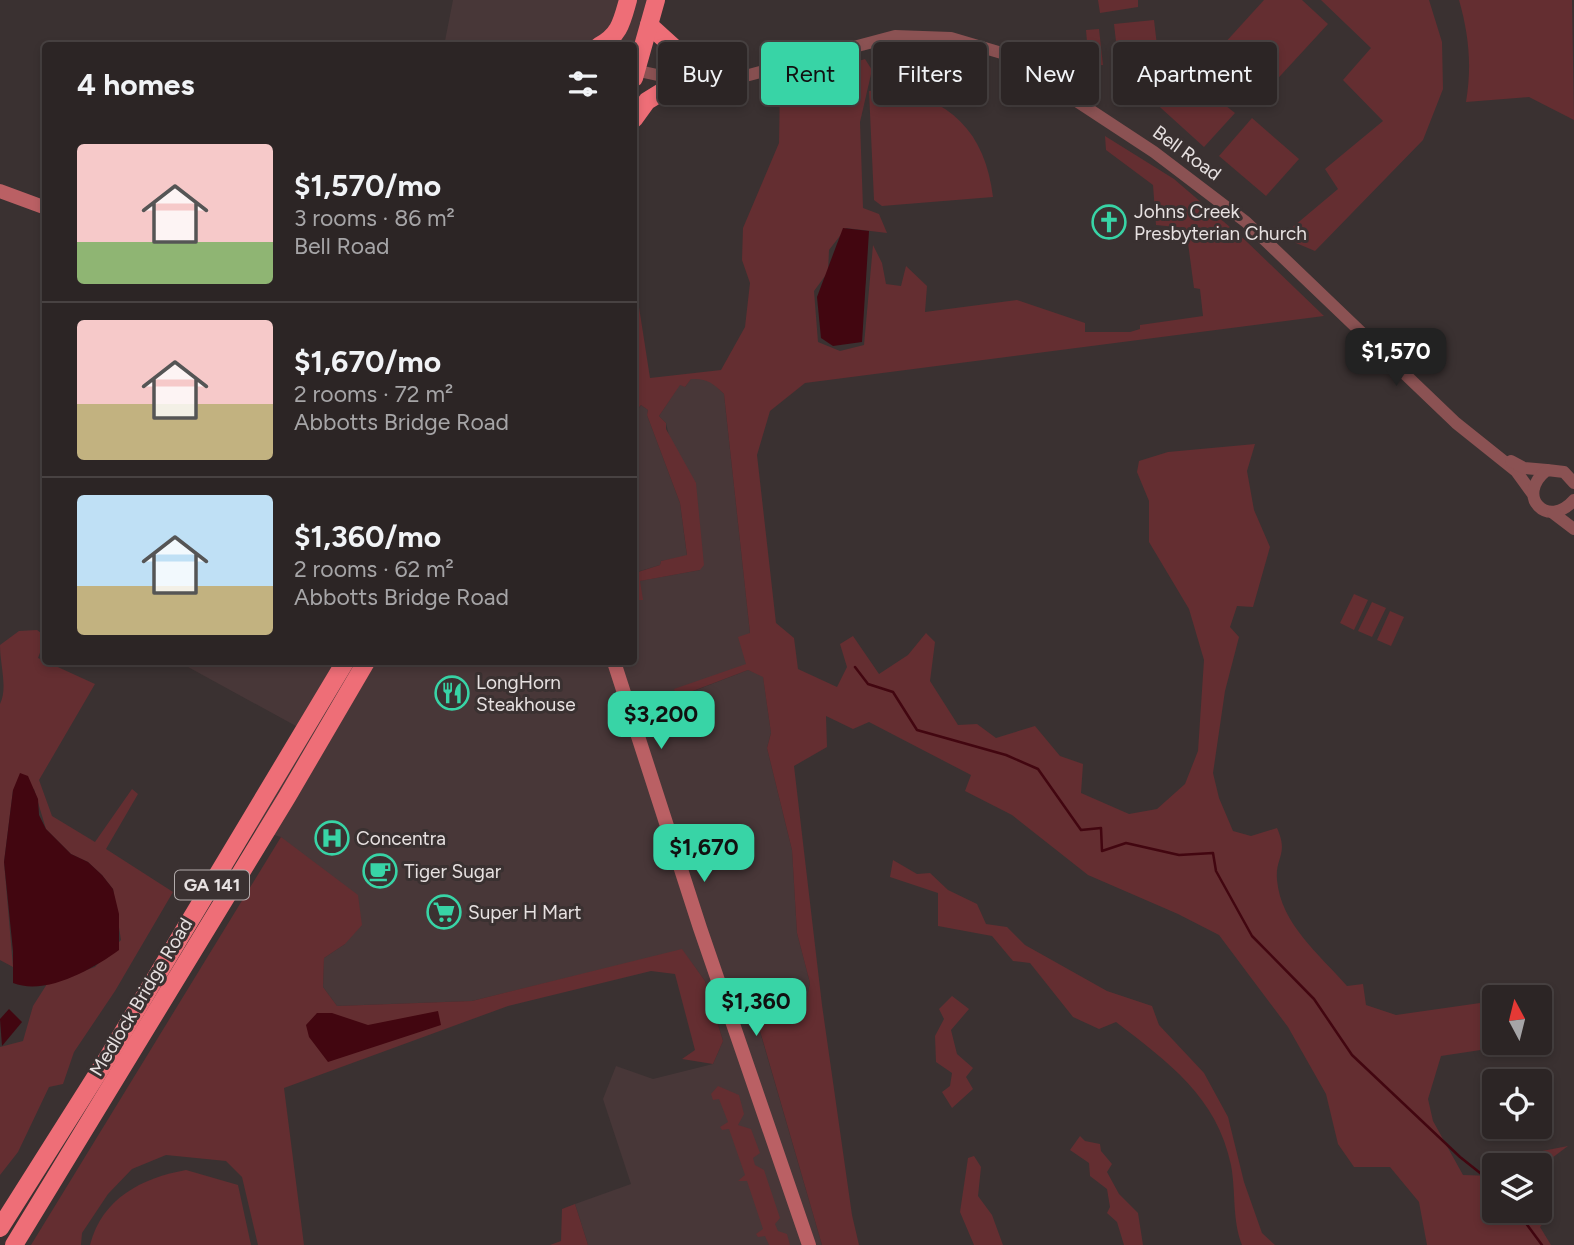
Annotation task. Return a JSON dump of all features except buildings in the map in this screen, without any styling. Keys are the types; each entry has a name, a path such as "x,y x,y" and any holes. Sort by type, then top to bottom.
{"highway":[{"path":"606,42 620,28 628,0"},
{"path":"625,42 637,0"},
{"path":"637,63 656,0"},
{"path":"649,25 668,42"},
{"path":"637,115 647,101 658,94"},
{"name":"Medlock Bridge Road","path":"0,1228 110,1054 343,665"},
{"name":"Medlock Bridge Road","path":"14,1245 275,817 364,665"}],"main road":[{"path":"0,191 42,207"},
{"path":"615,665 700,928 809,1245"}],"street":[{"name":"Bell Road","path":"747,76 861,43 895,36 951,38 1005,54 1164,160 1246,222 1486,450 1516,471 1543,510 1553,513 1574,529"},
{"name":"Bell Road","path":"637,73 658,77"},
{"name":"Bell Road","path":"1486,450 1524,468 1564,471 1574,482"},
{"path":"1532,493 1536,479 1547,470"},
{"path":"1553,513 1566,509 1574,500"}],"shaded area":[{"path":"453,0 658,0 637,74 637,42 445,42"},
{"path":"1098,0 1138,0 1138,7 1100,13"},
{"path":"1264,0 1302,0 1328,24 1277,79 1277,42 1226,42"},
{"path":"1321,0 1429,0 1442,42 1443,89 1423,140 1315,251 1296,243 1288,231 1338,189 1325,169 1383,121 1343,80 1371,48"},
{"path":"1459,0 1572,0 1574,120 1529,97 1466,102 1468,51"},
{"path":"1154,20 1157,42 1116,42 1114,24"},
{"path":"1099,29 1103,65 1099,65 1099,42 1087,42 1086,30"},
{"path":"865,59 872,70 860,122 863,208 879,214 887,233 846,228 829,250 828,272 814,291 818,342 840,351 864,345 873,245 882,263 886,284 901,286 906,266 927,286 925,312 1017,300 1085,323 1085,332 1130,332 1140,329 1140,325 1203,316 1200,289 1194,288 1186,228 1156,225 1153,185 1106,150 1105,136 1174,179 1245,240 1324,316 805,383 770,411 757,455 776,623 794,638 798,669 837,687 847,667 840,644 853,636 879,674 908,655 926,633 935,642 930,681 958,725 977,724 996,738 1035,726 1060,756 1083,764 1081,793 1129,814 1157,809 1185,784 1198,751 1204,660 1189,609 1149,542 1149,501 1137,472 1139,461 1168,452 1255,444 1247,471 1254,510 1270,547 1253,607 1237,606 1230,627 1239,637 1225,691 1213,773 1219,798 1233,831 1251,836 1277,828 1282,850 1277,880 1286,911 1303,937 1347,986 1363,984 1366,1005 1396,1015 1482,1003 1482,1050 1441,1056 1428,1099 1433,1121 1463,1175 1482,1176 1482,1223 1543,1223 1540,1227 1551,1245 1427,1245 1419,1202 1390,1167 1354,1167 1338,1144 1326,1094 1288,1027 1219,935 1088,875 1012,815 965,791 971,775 869,722 853,729 826,716 827,747 794,766 822,1005 852,1215 859,1245 822,1245 758,1024 804,1011 810,983 797,933 792,850 767,748 771,733 763,677 748,670 677,697 674,689 746,664 738,637 750,633 724,394 701,379 691,379 685,387 680,385 659,416 666,423 666,429 696,483 704,565 700,570 640,581 643,600 639,600 637,594 637,571 687,555 680,503 647,415 648,410 641,405 637,410 637,307 650,378 721,370 745,327 750,283 742,260 743,228 779,143 780,105 859,105 859,61"},
{"path":"869,91 873,91 873,105 938,105 946,110 973,136 989,174 993,197 882,206 874,200"},
{"path":"1158,105 1225,105 1235,113 1204,147"},
{"path":"1252,118 1299,159 1266,196 1219,156"},
{"path":"843,228 869,231 862,342 833,346 821,338 817,297"},
{"path":"691,378 703,378 712,382 724,394 750,633 746,665 675,690 678,697 748,670 763,676 771,733 767,748 792,850 797,933 810,983 804,1011 758,1025 822,1245 588,1245 575,1204 631,1184 603,1099 616,1066 653,1079 713,1064 723,1041 705,981 682,950 472,1001 337,1006 323,987 324,958 345,944 281,837 248,827 305,731 184,665 637,665 637,596 638,600 642,600 639,581 700,570 666,423 659,416 680,384 685,387"},
{"path":"641,405 648,410 647,415 680,503 687,556 661,561 660,565 637,572 637,410"},
{"path":"1354,594 1368,600 1354,630 1340,623"},
{"path":"1372,602 1386,608 1372,637 1358,631"},
{"path":"1390,611 1404,617 1391,646 1377,640"},
{"path":"37,630 42,634 42,648 38,658 42,660 42,665 53,665 95,684 39,780 52,816 95,842 132,789 138,794 106,849 173,892 115,991 74,1052 63,1084 49,1087 18,1152 0,1175 0,1047 23,1041 33,1006 47,984 95,967 121,940 113,889 88,862 71,854 46,829 34,789 13,790 4,862 13,967 0,960 0,704 4,684 0,645 19,631"},
{"path":"20,773 28,776 38,799 39,815 46,829 71,854 88,862 102,875 113,889 119,914 119,950 83,972 40,986 13,983 13,951 4,862 13,790"},
{"path":"281,837 358,895 362,925 345,944 324,958 323,987 337,1006 472,1001 682,949 705,981 723,1041 713,1064 682,1059 695,1050 675,974 651,971 508,1006 284,1088 304,1245 258,1245 242,1177 226,1161 166,1155 132,1169 108,1194 82,1233 81,1245 31,1245"},
{"path":"893,860 917,874 930,873 948,890 977,904 986,924 1007,927 1025,945 1107,991 1152,1006 1159,1025 1204,1073 1228,1117 1244,1182 1262,1233 1275,1245 1242,1245 1237,1226 1231,1165 1224,1141 1202,1100 1188,1083 1116,1022 1099,1029 1073,1017 1030,963 1013,961 992,936 938,926 938,893 890,877"},
{"path":"952,996 969,1009 951,1030 957,1054 973,1068 966,1077 973,1089 952,1108 942,1092 950,1086 952,1073 936,1062 935,1036 944,1019 939,1009"},
{"path":"9,1009 22,1022 2,1046 0,1019"},
{"path":"438,1011 441,1025 328,1062 309,1037 306,1025 317,1013 332,1013 368,1025"},
{"path":"718,1086 739,1095 744,1114 738,1125 751,1129 760,1153 753,1158 755,1165 764,1170 780,1218 775,1224 778,1231 787,1234 790,1245 769,1245 765,1236 758,1237 756,1234 763,1229 747,1181 738,1181 745,1175 729,1129 722,1130 720,1127 728,1122 719,1099 713,1100 711,1094"},
{"path":"1080,1136 1085,1141 1100,1144 1101,1151 1112,1164 1107,1172 1119,1194 1138,1213 1143,1245 1124,1245 1117,1222 1107,1213 1110,1207 1107,1189 1090,1176 1089,1163 1070,1150"},
{"path":"1568,1146 1552,1158 1552,1153 1537,1152"},
{"path":"974,1156 981,1167 978,1196 992,1215 1003,1245 974,1245 960,1212 968,1158"},
{"path":"186,1170 238,1185 251,1245 90,1245 104,1215 126,1193 154,1178"},
{"path":"575,1204 588,1245 550,1245 561,1241 562,1209"}],"waterway":[{"path":"855,667 868,684 893,692 917,730 1006,755 1038,769 1081,830 1101,828 1102,851 1126,843 1179,855 1213,853 1216,871 1252,936 1314,999 1352,1055 1482,1174"},
{"path":"1526,1223 1542,1245"}],"place":[{"name":"Johns Creek Presbyterian Church","path":"1109,222"},
{"name":"LongHorn Steakhouse","path":"452,693"},
{"name":"Concentra","path":"332,838"},
{"name":"Tiger Sugar","path":"380,871"},
{"name":"Super H Mart","path":"444,912"}]}
